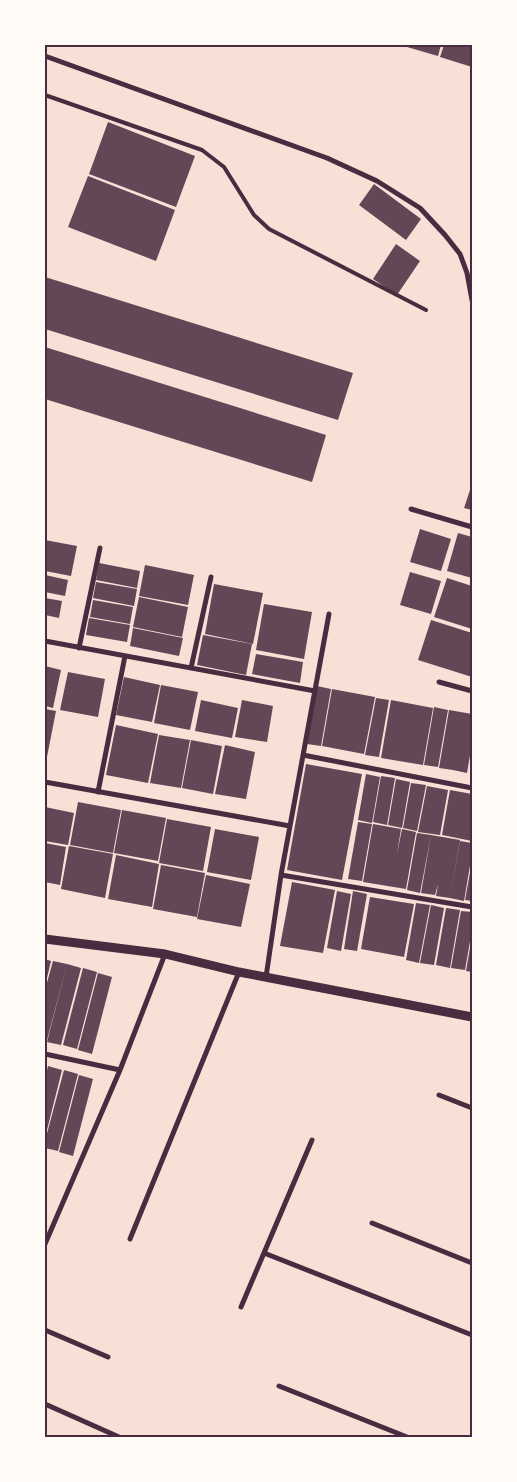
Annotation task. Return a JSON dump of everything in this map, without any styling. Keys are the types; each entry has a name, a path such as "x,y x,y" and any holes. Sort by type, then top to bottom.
{"street":[{"path":"45,56 327,158 377,181 420,208 445,235 460,254 467,273 472,300"},
{"path":"412,509 472,527"},
{"path":"80,648 100,548"},
{"path":"191,668 211,577"},
{"path":"266,977 281,875 328,614"},
{"path":"45,641 314,691"},
{"path":"98,792 125,656"},
{"path":"439,682 472,691"},
{"path":"303,755 472,788"},
{"path":"45,782 290,826"},
{"path":"281,875 472,907"},
{"path":"45,940 165,954 239,972 472,1017"},
{"path":"45,1244 120,1070 165,954"},
{"path":"130,1239 239,972"},
{"path":"45,1054 120,1070"},
{"path":"439,1094 472,1108"},
{"path":"240,1307 312,1140"},
{"path":"372,1224 472,1263"},
{"path":"264,1253 472,1335"},
{"path":"45,1330 108,1357"},
{"path":"279,1386 408,1437"},
{"path":"45,1404 119,1437"}],"lane":[{"path":"45,95 202,150 224,167 254,215 269,228 426,310"}],"building":[{"path":"400,45 441,45 438,56"},
{"path":"444,45 472,45 472,67 440,57"},
{"path":"108,122 195,156 176,207 89,174"},
{"path":"88,176 175,210 156,261 68,227"},
{"path":"374,184 421,219 406,240 359,205"},
{"path":"396,244 420,261 397,295 373,279"},
{"path":"45,277 353,373 338,420 45,329"},
{"path":"45,347 326,435 312,482 45,399"},
{"path":"472,484 472,510 464,508"},
{"path":"420,529 451,539 441,571 410,562"},
{"path":"458,533 472,537 472,578 447,571"},
{"path":"45,540 77,546 71,576 45,571"},
{"path":"99,563 140,571 137,588 96,580"},
{"path":"145,565 194,575 188,605 139,596"},
{"path":"410,572 441,581 431,614 400,605"},
{"path":"45,575 68,580 65,596 45,592"},
{"path":"447,578 472,586 472,629 434,617"},
{"path":"96,582 137,589 134,606 93,598"},
{"path":"214,584 263,593 253,644 205,634"},
{"path":"139,597 188,607 182,637 133,627"},
{"path":"45,598 62,601 59,618 45,615"},
{"path":"93,600 133,607 130,624 90,617"},
{"path":"264,604 312,612 304,659 256,650"},
{"path":"89,618 130,625 127,642 86,635"},
{"path":"431,620 472,633 472,677 418,660"},
{"path":"133,628 183,638 179,656 130,646"},
{"path":"203,635 252,644 246,675 197,665"},
{"path":"256,654 303,662 300,683 252,674"},
{"path":"45,666 61,670 53,708 45,706"},
{"path":"68,672 105,679 98,717 60,710"},
{"path":"124,677 160,685 152,722 116,715"},
{"path":"161,685 198,692 190,730 154,723"},
{"path":"317,686 331,689 321,746 307,744"},
{"path":"332,689 375,697 364,754 322,746"},
{"path":"376,698 389,700 379,757 365,755"},
{"path":"201,700 238,708 232,738 195,731"},
{"path":"242,700 273,706 267,742 235,737"},
{"path":"391,700 433,708 423,765 381,758"},
{"path":"434,707 448,710 438,767 424,765"},
{"path":"45,709 56,711 46,762 45,762"},
{"path":"449,710 472,714 472,744 467,773 439,768"},
{"path":"116,725 158,734 148,783 106,775"},
{"path":"159,735 190,740 181,788 150,783"},
{"path":"191,740 222,746 213,794 182,788"},
{"path":"225,745 255,752 246,799 215,794"},
{"path":"306,764 362,774 342,880 287,870"},
{"path":"366,774 380,777 372,823 358,820"},
{"path":"381,776 395,778 387,825 373,822"},
{"path":"396,779 410,782 402,828 388,825"},
{"path":"411,783 426,785 417,831 403,828"},
{"path":"427,786 448,790 440,835 418,832"},
{"path":"450,790 472,794 472,841 442,835"},
{"path":"78,802 121,810 113,853 70,845"},
{"path":"45,807 74,813 68,845 45,841"},
{"path":"122,810 166,818 158,861 114,853"},
{"path":"167,819 211,827 203,871 159,863"},
{"path":"358,822 372,824 362,881 348,879"},
{"path":"373,824 401,829 397,854 402,829 416,832 406,889 363,882"},
{"path":"215,829 259,837 251,880 207,872"},
{"path":"417,833 431,835 420,893 407,890"},
{"path":"431,835 460,840 450,898 436,896 438,884 435,895 421,893"},
{"path":"460,841 472,843 472,854 464,901 450,898"},
{"path":"45,843 66,847 60,885 45,882"},
{"path":"69,846 113,854 105,898 61,889"},
{"path":"116,855 159,864 152,907 108,899"},
{"path":"161,865 205,873 197,917 153,909"},
{"path":"472,867 472,901 465,900"},
{"path":"206,875 250,884 241,927 197,919"},
{"path":"292,882 335,890 323,953 280,946"},
{"path":"337,891 351,894 341,951 327,948"},
{"path":"353,891 367,894 357,951 344,949"},
{"path":"370,897 414,904 404,957 361,949"},
{"path":"416,903 430,905 419,963 406,960"},
{"path":"431,905 444,908 434,965 420,963"},
{"path":"446,908 460,910 450,968 436,965"},
{"path":"461,911 472,912 472,930 465,970 451,968"},
{"path":"472,942 472,972 466,971"},
{"path":"45,959 51,961 46,982 45,982"},
{"path":"53,961 67,964 46,1044 45,990"},
{"path":"67,964 81,968 61,1045 47,1042"},
{"path":"83,968 97,972 77,1049 63,1045"},
{"path":"98,973 112,977 92,1054 78,1050"},
{"path":"48,1066 62,1070 46,1134 45,1079"},
{"path":"64,1070 78,1074 58,1151 45,1148 45,1141"},
{"path":"79,1075 93,1079 73,1156 59,1152"}]}
